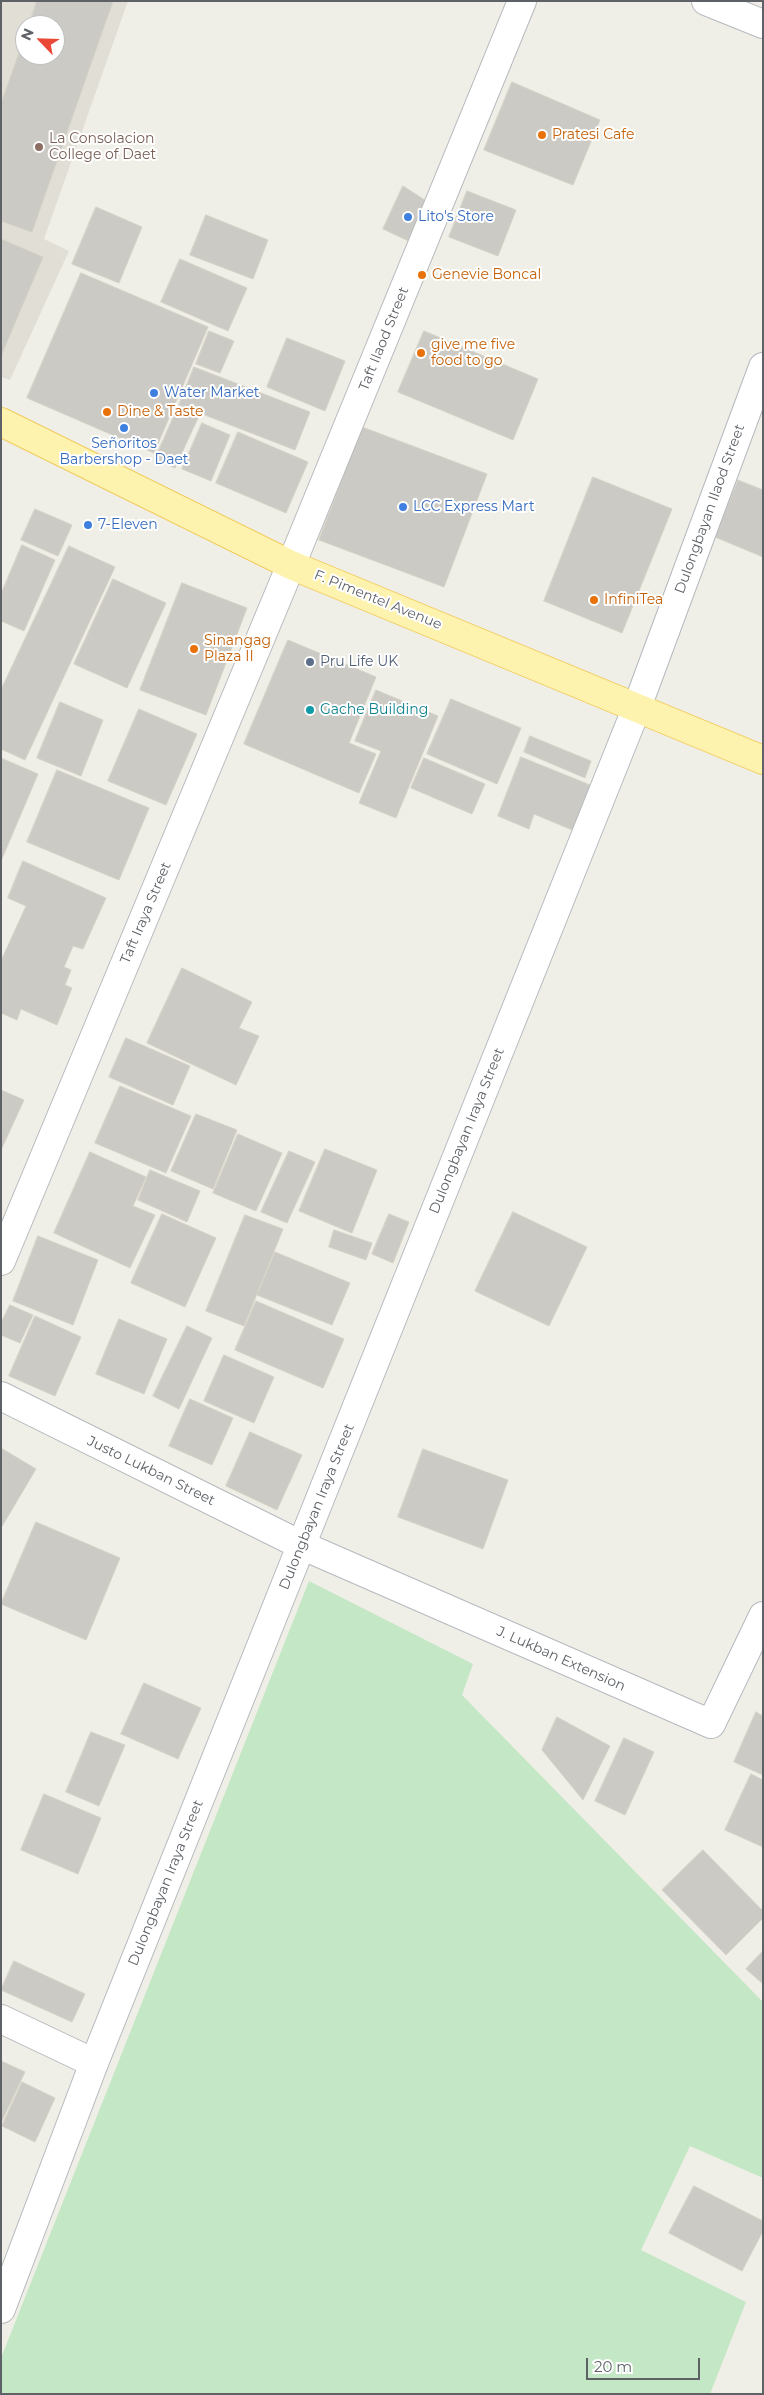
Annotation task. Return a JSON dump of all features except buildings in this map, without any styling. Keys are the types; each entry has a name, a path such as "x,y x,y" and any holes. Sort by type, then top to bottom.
{"main road":[{"name":"F. Pimentel Avenue","path":"1,422 291,565 763,760"}],"street":[{"name":"Taft Ilaod Street","path":"291,565 522,1"},
{"path":"706,1 763,24"},
{"name":"Dulongbayan Ilaod Street","path":"637,707 763,367"},
{"name":"Taft Iraya Street","path":"1,1261 291,565"},
{"name":"Dulongbayan Iraya Street","path":"1,2309 94,2063 637,707"},
{"name":"Justo Lukban Street","path":"1,1396 301,1545"},
{"name":"J. Lukban Extension","path":"301,1545 711,1724 763,1616"},
{"path":"1,2019 94,2063"}],"shaded area":[{"name":"La Consolacion College of Daet","path":"1,1 128,1 44,239 69,251 10,380 1,377"}],"green space":[{"path":"309,1581 473,1664 462,1695 763,2002 763,2178 690,2146 641,2250 746,2302 710,2394 1,2394 1,2358"}],"place":[{"name":"Pratesi Cafe","path":"542,135"},
{"name":"La Consolacion College of Daet","path":"39,147"},
{"name":"Lito's Store","path":"408,217"},
{"name":"Genevie Boncal","path":"422,275"},
{"name":"give me five food to go","path":"421,353"},
{"name":"Water Market","path":"154,393"},
{"name":"Dine & Taste","path":"107,412"},
{"name":"Señoritos Barbershop - Daet","path":"124,428"},
{"name":"LCC Express Mart","path":"403,507"},
{"name":"7-Eleven","path":"88,525"},
{"name":"InfiniTea","path":"594,600"},
{"name":"Sinangag Plaza II","path":"194,649"},
{"name":"Pru Life UK","path":"310,662"},
{"name":"Gache Building","path":"310,710"}]}
